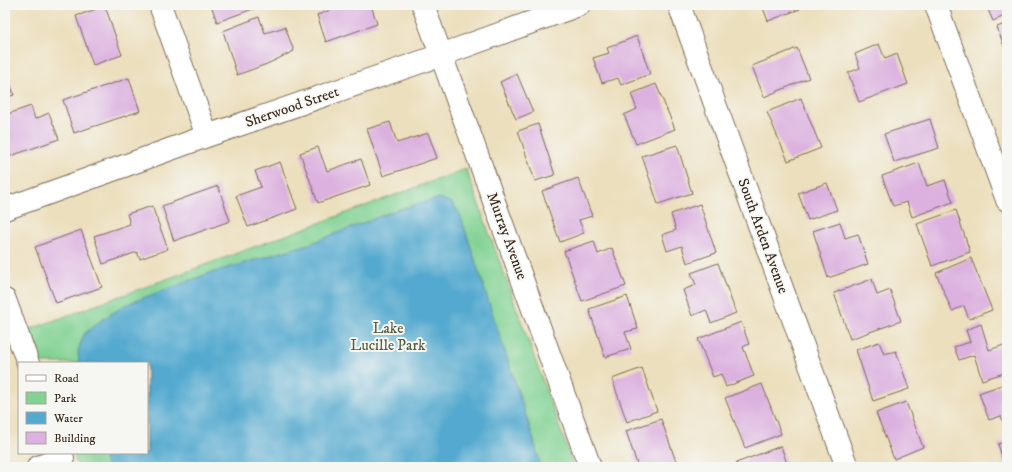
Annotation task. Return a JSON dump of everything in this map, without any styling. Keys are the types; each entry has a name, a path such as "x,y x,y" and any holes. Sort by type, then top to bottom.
{"street":[{"path":"160,5 207,136"},
{"name":"Murray Avenue","path":"423,5 590,467"},
{"name":"Sherwood Street","path":"5,209 207,136 442,55 579,5"},
{"name":"South Arden Avenue","path":"679,5 847,467"},
{"path":"936,5 1007,200"},
{"path":"5,300 28,362"},
{"path":"38,467 64,459"}],"green space":[{"name":"Lake Lucille Park","path":"466,169 574,467 78,467 73,454 148,454 148,362 40,362 28,330"}],"water":[{"name":"Lake Lucille Park","path":"440,198 452,203 460,214 532,434 541,467 107,467 102,454 148,454 148,362 79,362 78,351 84,334 103,319 127,304 207,274 309,244 396,210"}],"building":[{"path":"211,5 264,5 217,22"},
{"path":"344,5 371,5 377,24 326,42 317,15"},
{"path":"762,5 799,5 800,9 768,21"},
{"path":"986,5 1007,5 1007,15 993,21"},
{"path":"105,6 122,55 93,65 76,16"},
{"path":"259,17 265,33 285,27 294,51 267,64 237,75 223,31"},
{"path":"1007,23 1007,55 997,27"},
{"path":"637,36 650,74 621,85 618,78 602,83 593,58 609,53 607,48"},
{"path":"879,44 885,59 897,54 908,84 859,102 848,73 860,68 855,54"},
{"path":"797,48 809,78 764,97 752,66"},
{"path":"5,68 14,95 5,98"},
{"path":"517,74 533,112 516,119 500,82"},
{"path":"129,78 140,111 74,133 63,100"},
{"path":"656,84 675,129 636,144 624,115 637,109 631,94"},
{"path":"801,98 821,148 788,161 767,112"},
{"path":"31,106 35,119 49,113 59,139 5,158 5,115"},
{"path":"930,119 939,148 894,162 884,134"},
{"path":"390,122 397,143 428,133 437,158 383,176 367,129"},
{"path":"538,124 555,175 535,181 518,131"},
{"path":"677,145 692,193 658,204 642,156"},
{"path":"318,147 327,171 361,159 370,185 318,203 300,153"},
{"path":"280,162 297,209 248,227 236,196 261,187 255,171"},
{"path":"919,163 927,186 945,180 953,202 912,217 907,202 893,206 882,176"},
{"path":"578,178 592,216 579,220 584,233 560,242 542,191"},
{"path":"827,183 837,210 808,220 798,193"},
{"path":"218,186 230,221 174,241 162,206"},
{"path":"700,204 716,253 687,263 682,246 667,251 662,235 676,230 671,214"},
{"path":"152,206 168,249 140,259 137,252 103,264 94,236 130,224 127,214"},
{"path":"956,210 970,252 932,266 917,224"},
{"path":"840,222 845,238 858,234 868,264 828,278 813,231"},
{"path":"81,230 102,287 56,303 35,247"},
{"path":"594,241 598,254 612,248 626,286 582,301 564,251"},
{"path":"971,258 992,310 969,319 964,306 952,311 936,273"},
{"path":"718,263 736,313 711,323 706,310 692,316 683,290 696,285 691,273"},
{"path":"872,279 877,295 890,290 901,321 850,339 834,293"},
{"path":"627,296 638,329 625,332 631,349 605,357 589,309"},
{"path":"741,322 749,344 743,347 754,376 726,387 721,374 713,377 698,339"},
{"path":"981,324 989,350 1004,345 1007,353 1007,372 982,380 974,355 959,360 954,347 970,342 966,330"},
{"path":"879,342 884,354 896,351 909,389 873,401 856,350"},
{"path":"642,368 657,411 627,422 612,379"},
{"path":"1007,383 1006,430 1001,416 989,420 979,393"},
{"path":"762,384 781,434 745,448 725,398"},
{"path":"906,402 923,447 894,459 876,413"},
{"path":"661,419 678,467 638,467 626,431"},
{"path":"1007,441 1007,467 1005,467 998,444"},
{"path":"781,446 788,467 738,467 736,463"}]}
